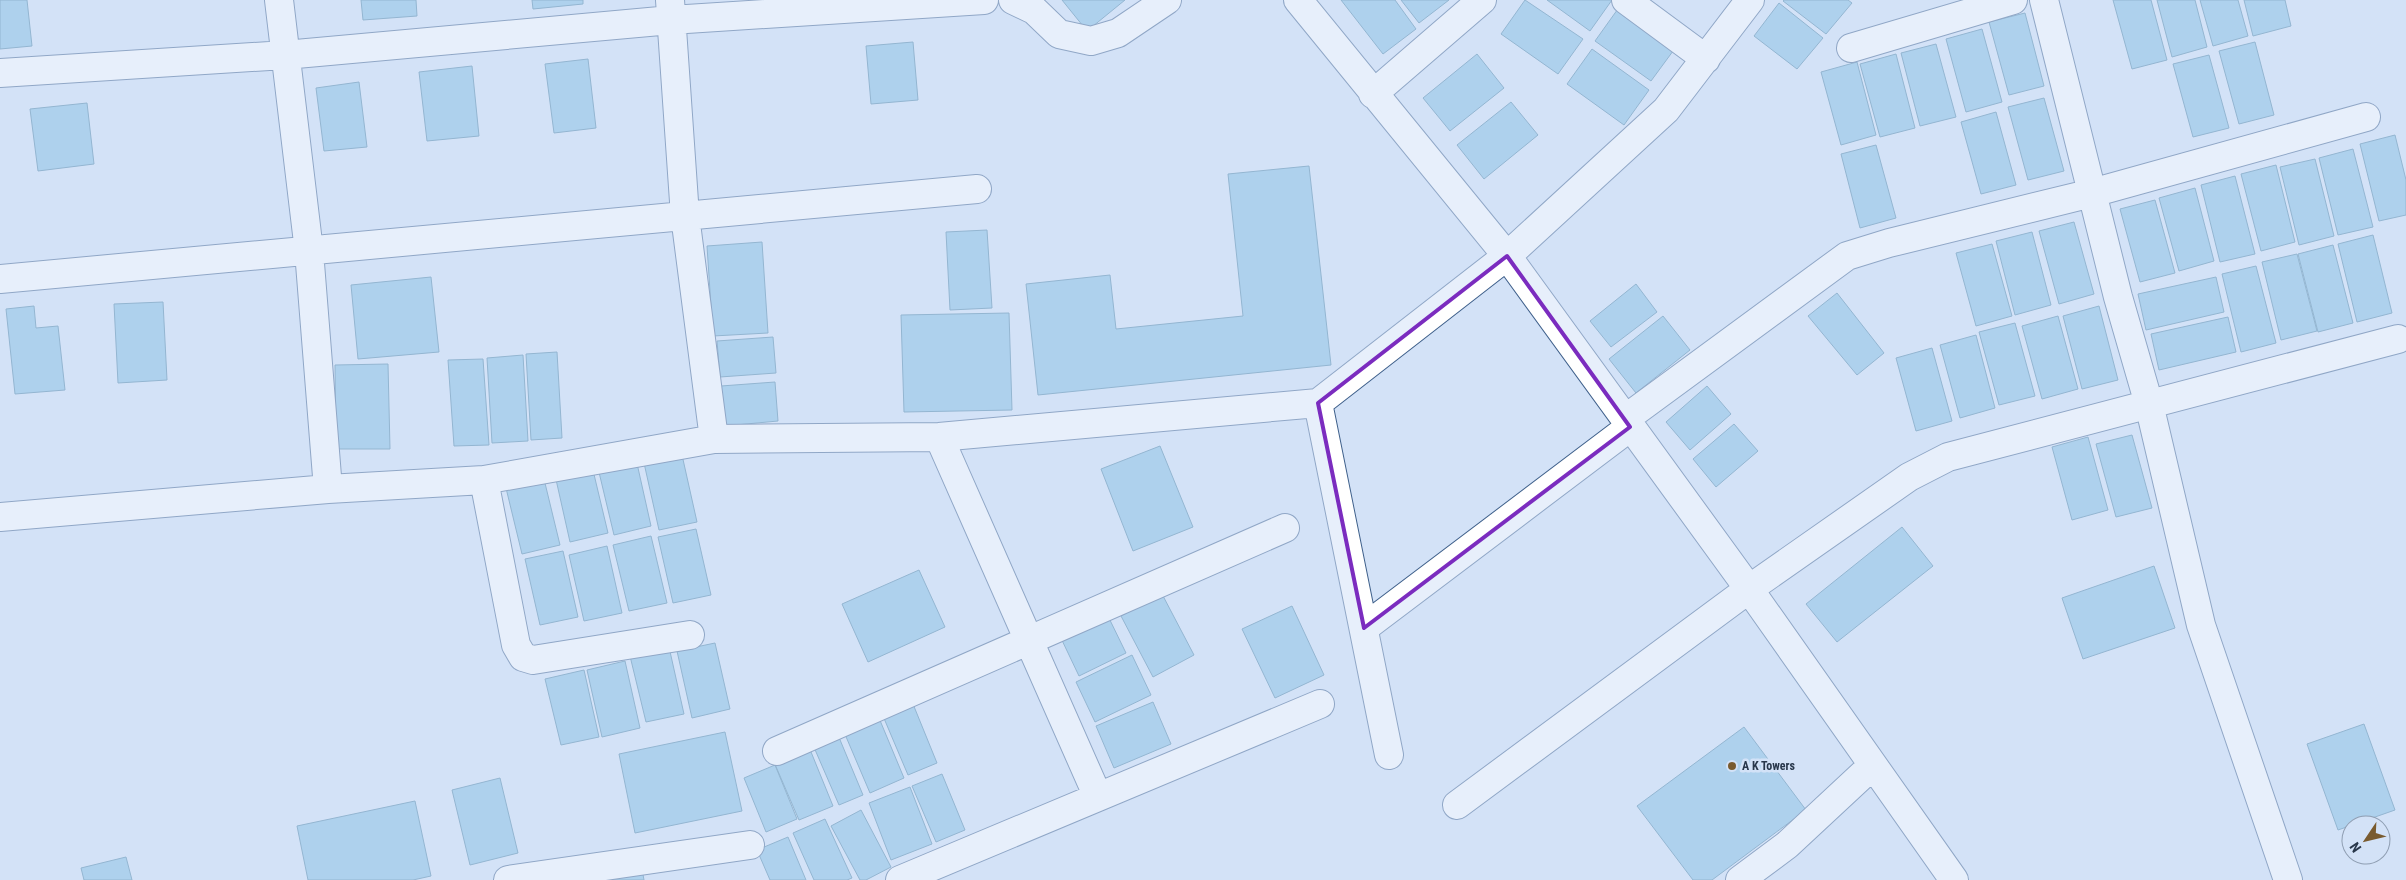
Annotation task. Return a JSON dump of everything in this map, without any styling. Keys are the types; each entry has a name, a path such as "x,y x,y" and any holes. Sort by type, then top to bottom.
{"street":[{"path":"279,0 309,251 328,489"},
{"path":"0,73 285,55 670,10 984,0"},
{"path":"1013,0 1034,10 1059,34 1091,41 1118,34 1167,0"},
{"path":"1298,0 1506,256 1749,589 1954,880"},
{"path":"1373,94 1482,0"},
{"path":"1626,0 1706,59"},
{"path":"0,517 328,489 484,480 714,439 938,437 1318,403 1506,256 1666,110 1750,0"},
{"path":"1851,48 2013,0"},
{"path":"2044,0 2118,297 2149,404 2201,625 2288,880"},
{"path":"670,10 685,216 714,439"},
{"path":"1364,628 1627,423 1847,256 1889,243 2092,193 2366,117"},
{"path":"0,279 977,189"},
{"path":"1457,805 1749,589 1909,477 1948,457 2398,339"},
{"path":"1318,403 1389,755"},
{"path":"938,437 1098,797"},
{"path":"484,480 516,645 523,657 533,660 690,635"},
{"path":"776,751 1284,528"},
{"path":"900,880 1320,704"},
{"path":"1740,880 1787,846 1873,765"},
{"path":"508,880 750,845"}],"highlighted area":[{"path":"1507,256 1630,427 1364,628 1318,403"}],"building":[{"path":"0,0 27,0 32,46 0,49"},
{"path":"361,0 416,0 417,16 363,20"},
{"path":"532,0 583,0 583,4 533,9"},
{"path":"1062,0 1125,0 1087,31"},
{"path":"1341,0 1395,0 1416,29 1383,54"},
{"path":"1401,0 1449,0 1419,23"},
{"path":"1525,0 1583,39 1558,74 1501,34"},
{"path":"1547,0 1612,0 1590,31"},
{"path":"1784,0 1848,0 1852,3 1826,34"},
{"path":"2113,0 2151,0 2167,60 2132,69"},
{"path":"2157,0 2195,0 2207,47 2172,57"},
{"path":"2200,0 2238,0 2248,36 2213,46"},
{"path":"2244,0 2285,0 2291,26 2253,36"},
{"path":"1779,3 1823,38 1797,69 1754,36"},
{"path":"1620,6 1676,47 1651,81 1595,41"},
{"path":"2025,13 2044,86 2009,95 1989,22"},
{"path":"1982,29 2002,102 1966,112 1946,39"},
{"path":"913,42 918,100 871,104 866,46"},
{"path":"2255,42 2274,115 2239,124 2219,51"},
{"path":"1936,44 1956,117 1920,126 1901,53"},
{"path":"1592,49 1649,90 1624,125 1567,84"},
{"path":"1477,54 1504,88 1450,131 1423,98"},
{"path":"1896,54 1915,128 1880,137 1860,64"},
{"path":"2209,55 2229,128 2193,137 2173,64"},
{"path":"588,59 596,128 554,133 545,64"},
{"path":"1857,62 1876,135 1841,145 1821,72"},
{"path":"472,66 479,136 427,141 419,72"},
{"path":"359,82 367,147 324,151 316,88"},
{"path":"2044,98 2064,171 2028,180 2008,107"},
{"path":"1511,102 1538,135 1484,179 1457,145"},
{"path":"87,103 94,164 38,171 30,109"},
{"path":"1996,112 2016,185 1981,194 1961,122"},
{"path":"2395,135 2406,180 2406,215 2379,221 2360,144"},
{"path":"1876,145 1896,218 1860,228 1841,154"},
{"path":"2353,149 2373,227 2338,235 2319,158"},
{"path":"2315,159 2334,236 2299,245 2280,167"},
{"path":"2276,165 2295,242 2261,251 2241,174"},
{"path":"1309,166 1331,365 1038,395 1026,284 1110,275 1116,329 1243,316 1228,174"},
{"path":"2235,176 2255,254 2220,262 2201,185"},
{"path":"2195,188 2214,261 2179,271 2159,198"},
{"path":"2155,200 2175,273 2140,282 2120,209"},
{"path":"2074,222 2094,294 2059,304 2039,231"},
{"path":"987,230 992,308 950,310 946,232"},
{"path":"2032,232 2051,305 2015,315 1996,241"},
{"path":"2373,235 2392,313 2357,322 2338,244"},
{"path":"762,242 768,333 713,336 707,246"},
{"path":"1992,244 2012,316 1976,326 1956,253"},
{"path":"2333,245 2353,323 2318,332 2298,254"},
{"path":"2297,254 2317,331 2281,340 2262,262"},
{"path":"2256,266 2276,343 2241,352 2222,274"},
{"path":"431,277 439,352 358,359 351,285"},
{"path":"2216,277 2224,312 2146,330 2138,294"},
{"path":"1636,284 1657,312 1611,347 1590,321"},
{"path":"1837,293 1884,353 1857,375 1808,316"},
{"path":"163,302 167,380 118,383 114,304"},
{"path":"34,306 36,328 58,326 65,390 15,394 6,309"},
{"path":"2099,306 2118,380 2082,389 2063,316"},
{"path":"1009,313 1012,410 904,412 901,315"},
{"path":"1663,316 1690,350 1636,393 1609,359"},
{"path":"2058,316 2078,389 2042,399 2022,326"},
{"path":"2228,317 2236,352 2159,370 2151,334"},
{"path":"2015,323 2035,396 1999,405 1979,332"},
{"path":"1976,335 1995,408 1960,418 1940,345"},
{"path":"773,337 776,373 720,377 717,341"},
{"path":"1932,348 1952,421 1916,431 1896,358"},
{"path":"557,352 562,438 531,440 526,354"},
{"path":"523,355 528,441 492,443 487,358"},
{"path":"483,359 489,445 454,446 448,360"},
{"path":"388,364 390,449 336,449 335,365"},
{"path":"775,382 778,421 725,426 721,386"},
{"path":"1707,386 1731,414 1690,450 1666,422"},
{"path":"1734,424 1758,451 1716,487 1693,459"},
{"path":"2132,435 2152,508 2116,517 2096,444"},
{"path":"2088,437 2108,510 2072,520 2052,447"},
{"path":"1160,446 1193,527 1133,551 1101,469"},
{"path":"682,455 697,522 659,530 644,463"},
{"path":"636,459 651,526 614,535 598,468"},
{"path":"592,466 608,533 570,542 555,475"},
{"path":"544,479 560,545 522,554 506,488"},
{"path":"1902,527 1933,566 1837,642 1806,604"},
{"path":"696,529 711,595 673,603 658,537"},
{"path":"651,536 667,603 629,611 613,545"},
{"path":"607,546 622,613 584,621 569,555"},
{"path":"563,551 578,617 540,625 525,559"},
{"path":"2154,566 2175,628 2083,659 2062,598"},
{"path":"919,570 945,627 868,662 842,604"},
{"path":"1162,594 1194,655 1153,677 1121,616"},
{"path":"1292,606 1324,675 1275,698 1242,629"},
{"path":"1106,612 1126,653 1079,676 1059,634"},
{"path":"715,643 730,709 692,718 677,651"},
{"path":"669,647 684,714 646,722 630,656"},
{"path":"1132,655 1151,695 1095,722 1076,682"},
{"path":"625,661 640,728 602,737 587,670"},
{"path":"584,670 599,737 561,745 545,679"},
{"path":"1153,702 1171,744 1114,768 1096,726"},
{"path":"913,704 937,763 908,775 883,716"},
{"path":"879,718 904,778 870,793 844,732"},
{"path":"2364,724 2395,810 2381,815 2341,815 2341,829 2338,830 2307,744"},
{"name":"A K Towers","path":"1744,727 1806,810 1712,880 1693,880 1637,806"},
{"path":"725,732 742,811 635,833 619,754"},
{"path":"838,735 863,795 839,805 813,745"},
{"path":"809,747 833,806 799,820 774,762"},
{"path":"775,765 797,819 766,832 744,778"},
{"path":"942,774 965,830 936,842 912,786"},
{"path":"500,778 518,853 470,865 452,790"},
{"path":"910,787 932,844 891,860 869,803"},
{"path":"415,801 431,876 413,880 308,880 297,826"},
{"path":"861,810 891,867 866,880 860,880 831,826"},
{"path":"825,819 852,878 847,880 814,880 793,833"},
{"path":"788,837 806,880 770,880 757,850"},
{"path":"126,857 132,880 84,880 81,868"},
{"path":"642,869 644,880 613,880 612,876"}],"place":[{"name":"A K Towers","path":"1732,766"}]}
